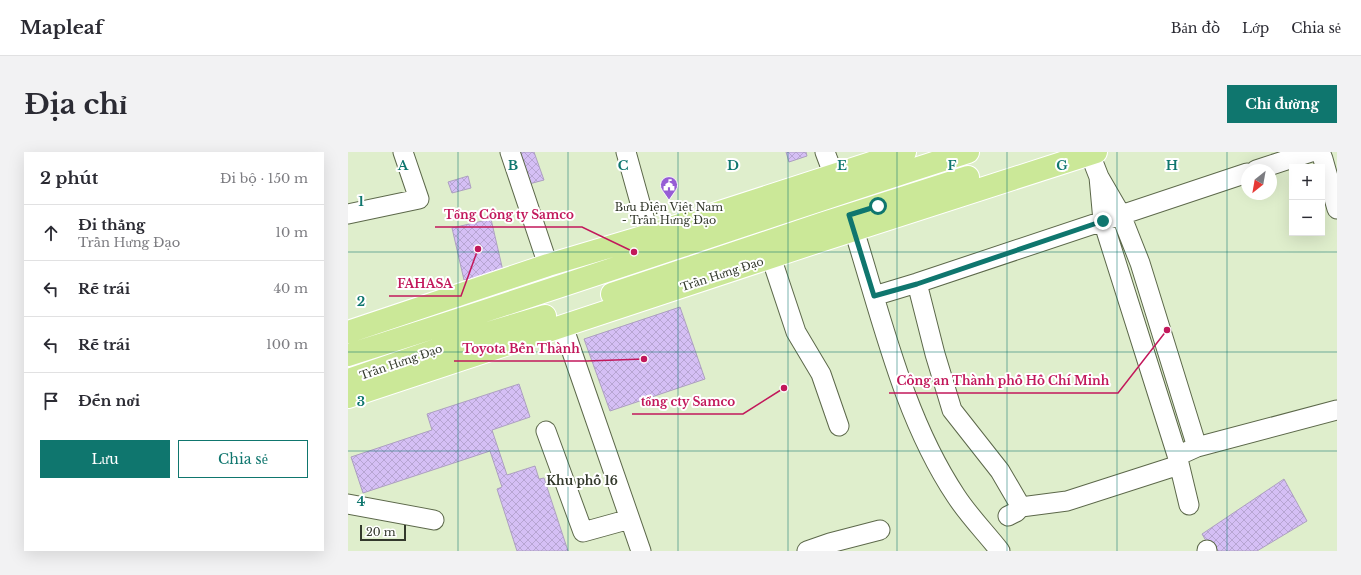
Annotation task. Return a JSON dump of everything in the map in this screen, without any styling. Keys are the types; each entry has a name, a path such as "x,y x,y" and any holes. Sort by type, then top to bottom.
{"main road":[{"name":"Trần Hưng Đạo","path":"348,355 587,278 837,184 905,152"},
{"name":"Trần Hưng Đạo","path":"348,332 579,255 934,157 968,152"},
{"name":"Trần Hưng Đạo","path":"348,397 391,374 454,352 560,319 851,222 972,184 1044,158 1092,153"},
{"path":"837,184 851,222"},
{"path":"579,255 587,278"},
{"path":"548,265 555,288"},
{"path":"436,302 454,352"},
{"path":"374,323 381,345"},
{"name":"Trần Hưng Đạo","path":"348,380 391,374"}],"street":[{"path":"348,214 420,199 403,152"},
{"path":"510,152 548,265"},
{"path":"626,152 649,235"},
{"path":"825,152 837,184"},
{"path":"1274,164 1311,152"},
{"path":"1317,152 1321,154 1324,159 1337,209"},
{"path":"1092,153 1099,177 1103,221 1178,460 1189,504"},
{"path":"874,296 917,284 1241,175"},
{"path":"1099,177 1121,215 1140,263 1197,448"},
{"path":"851,222 913,415 926,444 957,497 1000,551"},
{"path":"769,250 796,332 821,374 839,426"},
{"path":"1118,270 1140,263"},
{"path":"917,284 935,354 952,410 1000,471 1015,512 1067,501 1178,460 1197,448 1337,410"},
{"path":"1131,312 1152,304"},
{"path":"560,319 641,551"},
{"path":"1147,361 1168,355"},
{"path":"1162,408 1184,404"},
{"path":"546,431 583,532 630,519"},
{"path":"348,504 434,520"},
{"path":"807,551 832,547 880,530"}],"building":[{"path":"519,152 534,152 544,180 529,184"},
{"path":"786,152 806,152 807,156 789,162"},
{"path":"468,176 471,188 452,193 448,182"},
{"path":"491,219 503,271 464,280 452,228"},
{"path":"680,307 705,379 610,411 584,339"},
{"path":"519,384 530,417 492,430 507,475 535,466 539,479 544,478 568,551 517,551 497,489 502,487 490,451 363,493 351,457 432,430 427,414"},
{"path":"1284,479 1307,521 1257,551 1212,551 1202,534"}],"place":[{"name":"Bưu Điện Việt Nam - Trần Hưng Đạo","path":"669,200"},
{"name":"FAHASA","path":"478,249"},
{"name":"Tổng Công ty Samco","path":"634,252"},
{"name":"Công an Thành phố Hồ Chí Minh","path":"1167,330"},
{"name":"Toyota Bến Thành","path":"644,359"},
{"name":"tổng cty Samco","path":"784,388"}],"district":[{"name":"Khu phố 16","path":"582,481"}],"route":[{"path":"878,206 849,215 874,296 917,284 1103,221"}]}
